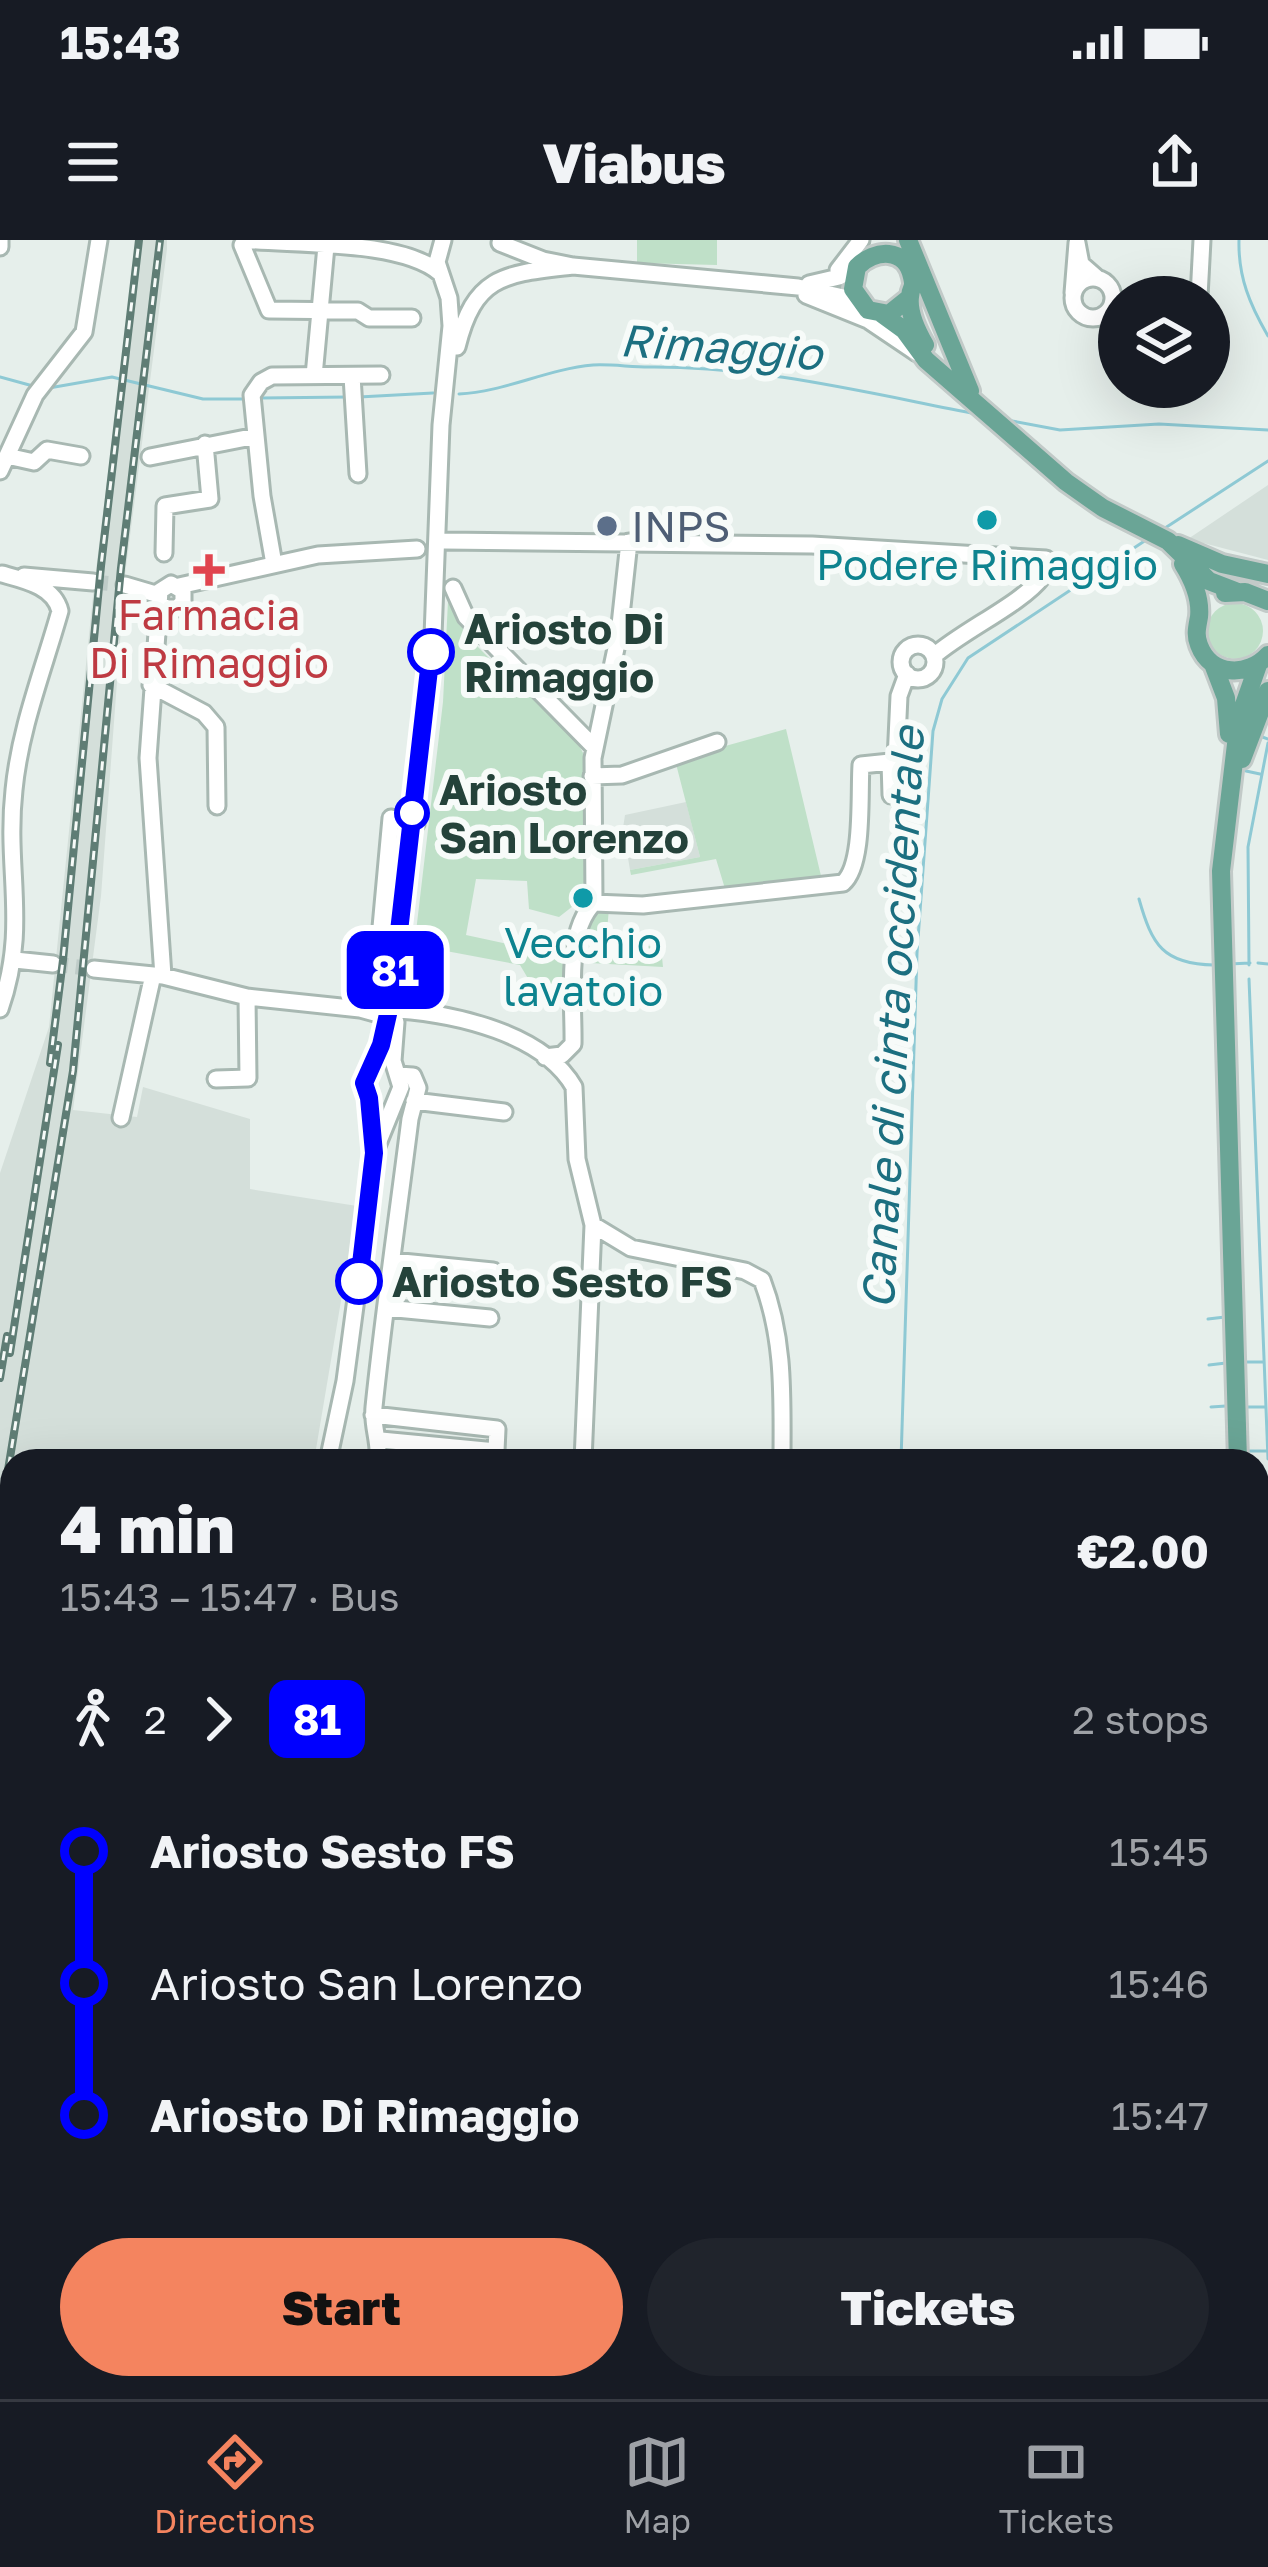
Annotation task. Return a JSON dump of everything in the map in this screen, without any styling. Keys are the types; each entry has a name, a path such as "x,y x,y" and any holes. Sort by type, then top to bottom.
{"main road":[{"path":"892,240 912,276 909,298 919,334 958,386"},
{"path":"908,240 980,405"},
{"path":"905,263 865,251 852,284 857,300 904,330 926,360 1066,482 1166,540 1222,564 1268,574"},
{"path":"882,314 901,308 909,298"},
{"path":"1166,540 1209,580 1265,603"},
{"path":"1166,540 1190,574 1199,615 1197,642 1213,664 1228,707 1222,949 1238,1449"},
{"path":"1199,615 1211,600 1235,591"},
{"path":"1213,664 1232,671 1263,660"},
{"path":"1228,789 1244,703 1263,660"},
{"path":"1228,789 1268,692"}],"street":[{"path":"82,456 47,450 34,462 4,463 39,389 83,332 99,240"},
{"path":"350,240 416,256 464,292 529,271 573,266"},
{"path":"412,318 369,318 358,311 279,312 266,307 243,243 385,248 443,240"},
{"path":"374,1153 400,1090 392,1048 438,658 451,326 438,251 443,240"},
{"path":"1200,276 1202,240"},
{"path":"448,373 466,314 503,268 499,242"},
{"path":"499,242 573,266 798,287 857,300"},
{"path":"1077,242 1082,264 1108,285 1113,299 1106,313 1092,318"},
{"path":"1077,242 1076,310 1098,318"},
{"path":"314,376 326,246"},
{"path":"798,287 819,282 865,251"},
{"path":"819,282 865,251"},
{"path":"1073,297 1083,280 1097,278"},
{"path":"780,286 868,320 926,360"},
{"path":"274,564 254,396 272,376 314,376 352,383 381,375"},
{"path":"352,383 358,474"},
{"path":"151,457 256,436"},
{"path":"164,553 165,506 210,500 205,444"},
{"path":"545,1057 562,1055 573,1044 575,936 594,902 595,748 619,634 629,542"},
{"path":"332,1449 357,1298 374,1153 364,1083 397,1013 400,929 440,543"},
{"path":"125,585 164,602 183,602 181,590 274,564 440,543 812,544 1046,559 1046,569 1036,583 934,656"},
{"path":"417,549 432,567 435,585"},
{"path":"1,574 93,582"},
{"path":"0,1009 15,960 7,865 17,768 60,608 43,589 1,574"},
{"path":"454,588 466,617 595,748"},
{"path":"121,1118 158,975 149,812 151,685 164,602"},
{"path":"922,645 934,656 934,667 927,676 907,674 902,664 907,649 922,645"},
{"path":"896,760 898,696 907,674"},
{"path":"151,685 212,713 219,739 217,806"},
{"path":"592,776 622,775 717,742"},
{"path":"594,902 644,905 843,883 853,874 859,854 861,765 890,762 891,795"},
{"path":"412,820 418,838"},
{"path":"15,960 53,964"},
{"path":"94,968 158,975 247,997 397,1013 494,1030 545,1057 574,1087 577,1159 593,1225 584,1449"},
{"path":"216,1079 248,1078 247,997"},
{"path":"369,1071 387,1066 417,1079 373,1415 379,1449"},
{"path":"369,1098 379,1103 393,1100"},
{"path":"414,1101 504,1112"},
{"path":"593,1225 631,1248 745,1271 762,1280 776,1321 783,1372 782,1449"},
{"path":"391,1268 493,1271 492,1288 391,1268"},
{"path":"386,1308 490,1318"},
{"path":"373,1415 497,1429 496,1449"},
{"path":"380,1440 475,1449"}],"shaded area":[{"path":"137,240 167,240 125,575 101,896 73,1110 137,1117 143,1087 250,1119 250,1189 357,1206 316,1449 0,1449 0,1173 49,1027 94,586"},
{"path":"1268,485 1268,560 1188,539"},
{"path":"686,802 700,857 630,870 625,815"}],"green space":[{"path":"637,240 717,240 717,265 637,263"},
{"path":"455,600 477,634 474,643 495,664 506,662 573,733 583,753 591,892 559,917 529,909 527,881 476,879 466,935 573,958 571,1002 542,1002 520,965 430,948 415,1005 408,1000 443,702 448,601"},
{"path":"1235,603 1255,611 1263,631 1255,651 1235,659 1215,651 1207,631 1215,611"},
{"path":"786,729 822,880 726,892 716,859 631,875 630,870 700,857 675,760"},
{"path":"591,908 609,908 606,943 661,947 663,967 590,963 590,936 578,935"}],"waterway":[{"path":"1239,240 1246,290 1268,336"},
{"name":"Rimaggio","path":"459,394 593,365 691,368 814,382 977,414"},
{"name":"Rimaggio","path":"0,377 33,386"},
{"name":"Rimaggio","path":"49,388 112,377 203,399 245,399"},
{"name":"Rimaggio","path":"359,397 433,393"},
{"name":"Rimaggio","path":"261,398 349,397"},
{"name":"Rimaggio","path":"1012,421 1060,430 1159,424 1268,430"},
{"name":"Canale di cinta occidentale","path":"1162,530 1268,461"},
{"name":"Canale di cinta occidentale","path":"901,1449 917,953 933,731 942,699 968,658 1149,538"},
{"path":"1257,735 1268,739"},
{"path":"1249,965 1248,847 1268,743"},
{"path":"1246,771 1260,774"},
{"path":"1139,899 1162,949 1183,961 1214,965"},
{"path":"1229,964 1250,963"},
{"path":"1258,963 1268,964"},
{"path":"1249,979 1268,1449"},
{"path":"1208,1319 1225,1317"},
{"path":"1244,1362 1264,1362"},
{"path":"1209,1365 1226,1363"},
{"path":"1211,1407 1226,1406"},
{"path":"1245,1407 1266,1407"}],"tunnel":[{"path":"93,582 125,585"},
{"path":"53,964 94,969"}],"railway":[{"path":"50,1063 139,240"},
{"path":"11,1449 73,1071 121,568 160,240"},
{"path":"10,1353 58,1045"},
{"path":"0,1378 7,1336"}],"bus line":[{"name":"81","path":"359,1281 374,1153 364,1083 381,1045 391,1001 431,652"}],"place":[{"name":"Podere Rimaggio","path":"987,520"},
{"name":"INPS","path":"607,526"},
{"name":"Farmacia Di Rimaggio","path":"209,570"},
{"name":"Ariosto Di Rimaggio","path":"431,652"},
{"name":"Ariosto San Lorenzo","path":"412,813"},
{"name":"Vecchio lavatoio","path":"583,898"},
{"name":"Ariosto Sesto FS","path":"359,1281"}]}
